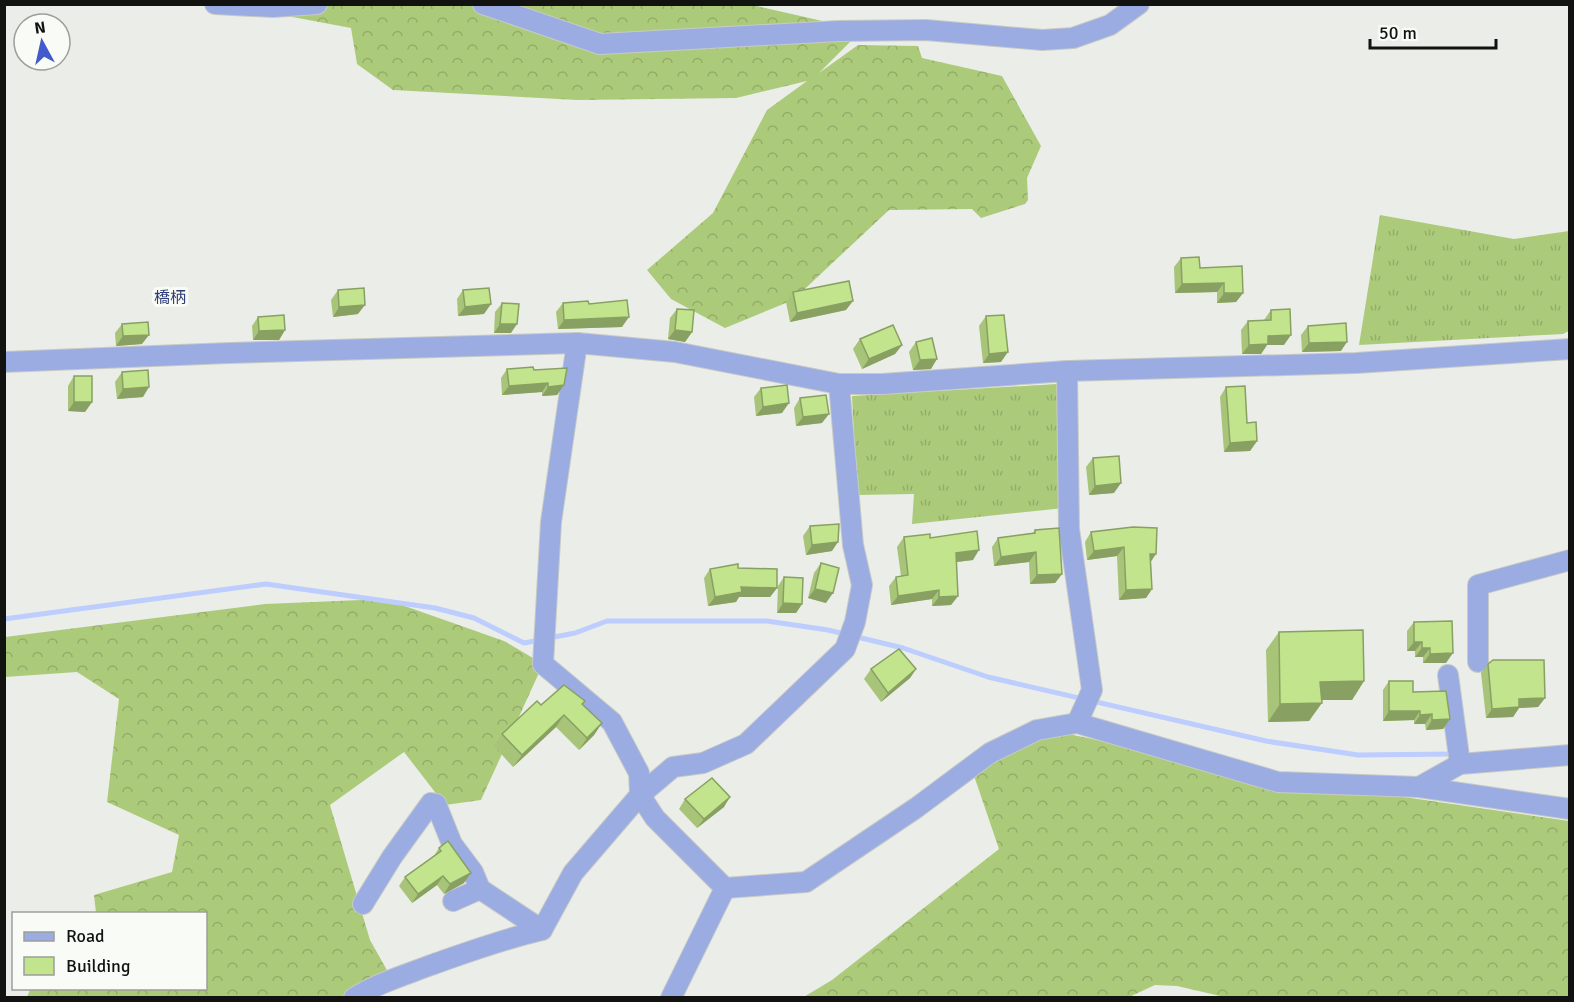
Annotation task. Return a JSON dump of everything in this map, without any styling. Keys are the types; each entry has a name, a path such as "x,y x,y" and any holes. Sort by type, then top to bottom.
{"street":[{"path":"215,4 273,7 317,4"},
{"path":"483,4 600,44 837,31 926,30 1042,40 1073,38 1110,25 1139,4"},
{"path":"577,343 551,522 543,664 612,722 639,773 640,795 655,818 725,888 806,882 916,808 990,753 1037,730 1080,716 1278,782 1419,787 1569,809"},
{"path":"4,362 229,352 577,343 675,352 839,384 882,384 1067,371 1356,363 1569,349"},
{"path":"1067,371 1069,529 1092,690 1080,716"},
{"path":"354,998 372,987 461,954 505,939 542,930 573,873 640,795 673,767 703,763 746,744 847,646 854,624 861,585 853,544 839,384"},
{"path":"1478,662 1478,585 1569,561"},
{"path":"1448,675 1459,758"},
{"path":"1419,787 1459,758 1569,755"},
{"path":"363,904 392,857 431,803 436,804 452,844 473,872 480,889 542,930"},
{"path":"671,998 725,888"},
{"path":"453,901 480,889"}],"green space":[{"path":"229,5 752,5 862,30 819,73 858,45 918,46 922,58 1002,76 1041,146 1027,178 1028,200 1025,204 981,218 972,209 889,210 793,300 725,328 671,299 647,270 713,213 767,110 807,81 736,98 577,100 393,90 357,64 351,28"},
{"path":"1380,215 1514,239 1569,231 1569,331 1563,334 1359,345"},
{"path":"1057,384 1064,508 912,524 914,494 857,495 852,396"},
{"path":"385,599 504,641 543,664 481,800 445,805 404,752 330,805 370,940 388,972 346,998 27,997 30,990 207,990 207,912 96,912 94,895 172,872 179,835 107,802 119,699 77,672 5,677 5,637 265,604"},
{"path":"1054,731 1294,781 1569,821 1569,997 1229,998 1177,986 1155,985 1127,998 802,998 832,980 999,849 969,761"}],"building":[{"path":"1199,257 1200,268 1242,266 1243,293 1224,293 1224,283 1182,284 1181,258"},
{"path":"849,281 853,301 797,313 793,292"},
{"path":"364,288 365,305 339,307 338,290"},
{"path":"489,288 491,304 465,307 463,290"},
{"path":"627,300 629,317 564,320 563,303 588,301 589,304"},
{"path":"502,303 519,304 517,324 500,324"},
{"path":"677,309 694,310 692,332 675,330"},
{"path":"1290,309 1291,335 1268,336 1268,344 1249,345 1248,321 1271,320 1271,310"},
{"path":"284,315 285,330 259,331 258,317"},
{"path":"1004,315 1008,352 989,354 986,316"},
{"path":"148,322 149,335 123,336 122,324"},
{"path":"1346,323 1347,342 1309,343 1308,326"},
{"path":"893,325 902,345 869,359 860,339"},
{"path":"932,338 937,359 920,360 916,342"},
{"path":"533,367 534,370 567,368 564,385 548,387 548,383 509,386 507,369"},
{"path":"148,370 149,387 123,389 122,372"},
{"path":"74,376 92,376 92,402 74,402"},
{"path":"787,385 789,403 763,407 761,388"},
{"path":"1245,386 1247,423 1256,422 1257,441 1230,443 1226,387"},
{"path":"826,395 829,414 803,417 800,398"},
{"path":"1119,456 1121,483 1095,486 1093,458"},
{"path":"839,524 838,542 812,545 810,526"},
{"path":"1133,527 1157,528 1156,554 1150,554 1152,589 1126,590 1124,547 1094,551 1091,532"},
{"path":"1059,528 1062,574 1037,575 1036,552 1001,557 998,538 1035,533 1035,530"},
{"path":"977,531 979,550 956,553 958,596 939,597 939,590 898,596 896,577 908,575 904,537 930,534 930,538"},
{"path":"821,563 839,568 833,593 815,589"},
{"path":"738,564 738,568 777,569 777,588 741,587 742,592 715,597 710,569"},
{"path":"784,577 803,578 802,604 783,603"},
{"path":"1452,621 1453,653 1430,654 1430,648 1422,648 1422,642 1414,642 1414,622"},
{"path":"1363,630 1364,681 1320,682 1322,703 1280,704 1279,632"},
{"path":"899,649 916,669 888,693 871,669"},
{"path":"1493,660 1544,660 1545,698 1519,699 1519,707 1492,709 1488,664"},
{"path":"1389,681 1413,681 1413,692 1446,691 1450,719 1432,720 1432,714 1420,715 1420,711 1389,711"},
{"path":"564,685 585,701 582,704 602,723 587,738 564,715 522,755 502,734 537,701 541,705"},
{"path":"712,778 730,797 704,819 685,799"},
{"path":"448,841 471,873 450,884 443,876 418,894 405,877 441,851 439,848"}],"waterway":[{"path":"4,619 266,584 435,608 474,618 524,643 540,640"},
{"path":"549,638 575,633 607,621 767,621 828,630 903,648 988,677 1266,741 1358,755 1454,754"}],"district":[{"name":"橋柄","path":"170,297"}]}
